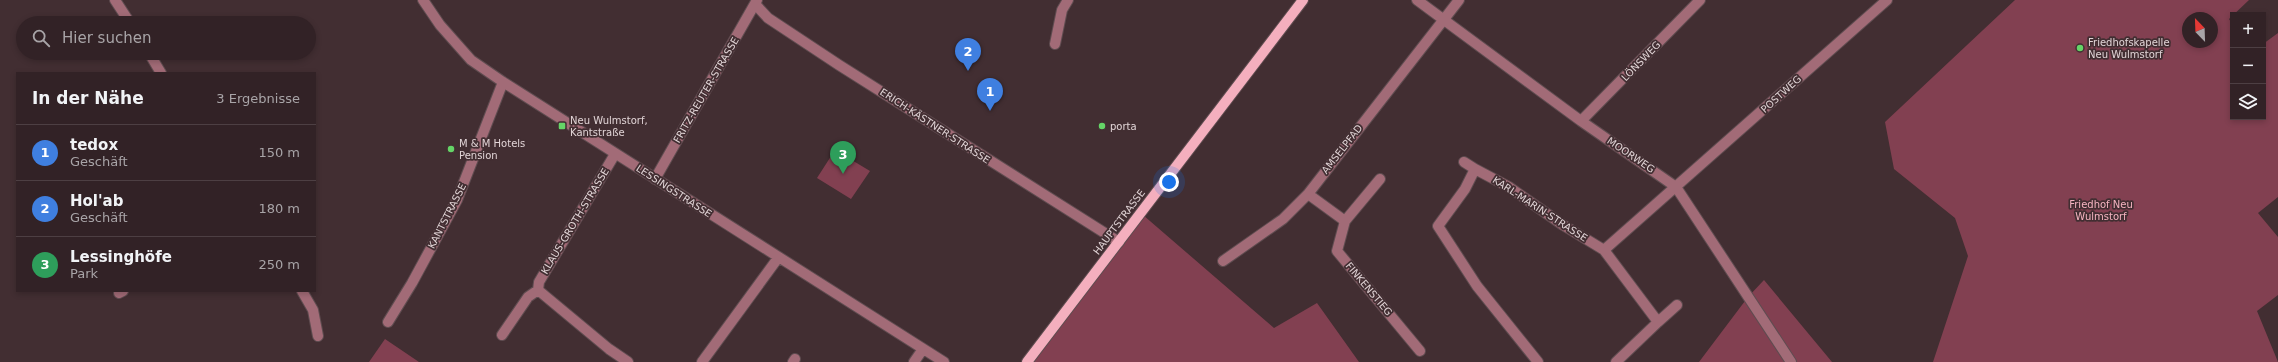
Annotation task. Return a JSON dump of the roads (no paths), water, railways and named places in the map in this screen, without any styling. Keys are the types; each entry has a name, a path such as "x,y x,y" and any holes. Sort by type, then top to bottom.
{"main road":[{"name":"HAUPTSTRASSE","path":"1027,362 1302,0"}],"street":[{"path":"116,0 126,16"},
{"name":"LESSINGSTRASSE","path":"423,0 440,25 471,60 615,154 778,258 871,314 944,362"},
{"path":"1055,44 1062,10 1068,0"},
{"name":"MOORWEG","path":"1417,0 1581,121 1676,187 1791,362"},
{"name":"AMSELPFAD","path":"1223,261 1283,219 1308,194 1459,0"},
{"name":"LÖNSWEG","path":"1581,121 1700,0"},
{"name":"POSTWEG","path":"1604,250 1887,0"},
{"name":"ERICH-KÄSTNER-STRASSE","path":"756,2 768,18 787,31 1119,242"},
{"name":"FRITZ-REUTER-STRASSE","path":"655,179 756,2"},
{"path":"153,60 160,72"},
{"name":"KANTSTRASSE","path":"388,322 412,283 457,200 503,82"},
{"name":"KLAUS-GROTH-STRASSE","path":"502,334 528,297 538,290 539,282 615,154"},
{"name":"KARL-MARIN-STRASSE","path":"1464,162 1509,187 1564,225 1604,250"},
{"path":"1475,169 1465,189 1438,226 1477,286 1514,330 1538,362"},
{"name":"FINKENSTIEG","path":"1380,179 1346,221 1337,251 1420,351"},
{"path":"1308,194 1346,221"},
{"path":"1604,250 1658,322"},
{"path":"702,362 778,258"},
{"path":"538,290 609,349 628,362"},
{"path":"303,292 313,310 318,336"},
{"path":"1616,362 1677,305"},
{"path":"914,362 923,349"}],"place":[{"name":"Friedhofskapelle Neu Wulmstorf","path":"2080,48"},
{"name":"Hol'ab","path":"968,71"},
{"name":"tedox","path":"990,111"},
{"name":"Neu Wulmstorf, Kantstraße","path":"562,126"},
{"name":"porta","path":"1102,126"},
{"name":"M & M Hotels Pension","path":"451,149"},
{"name":"Lessinghöfe","path":"843,174"}],"park label":[{"name":"Friedhof Neu Wulmstorf","path":"2101,210"}]}
